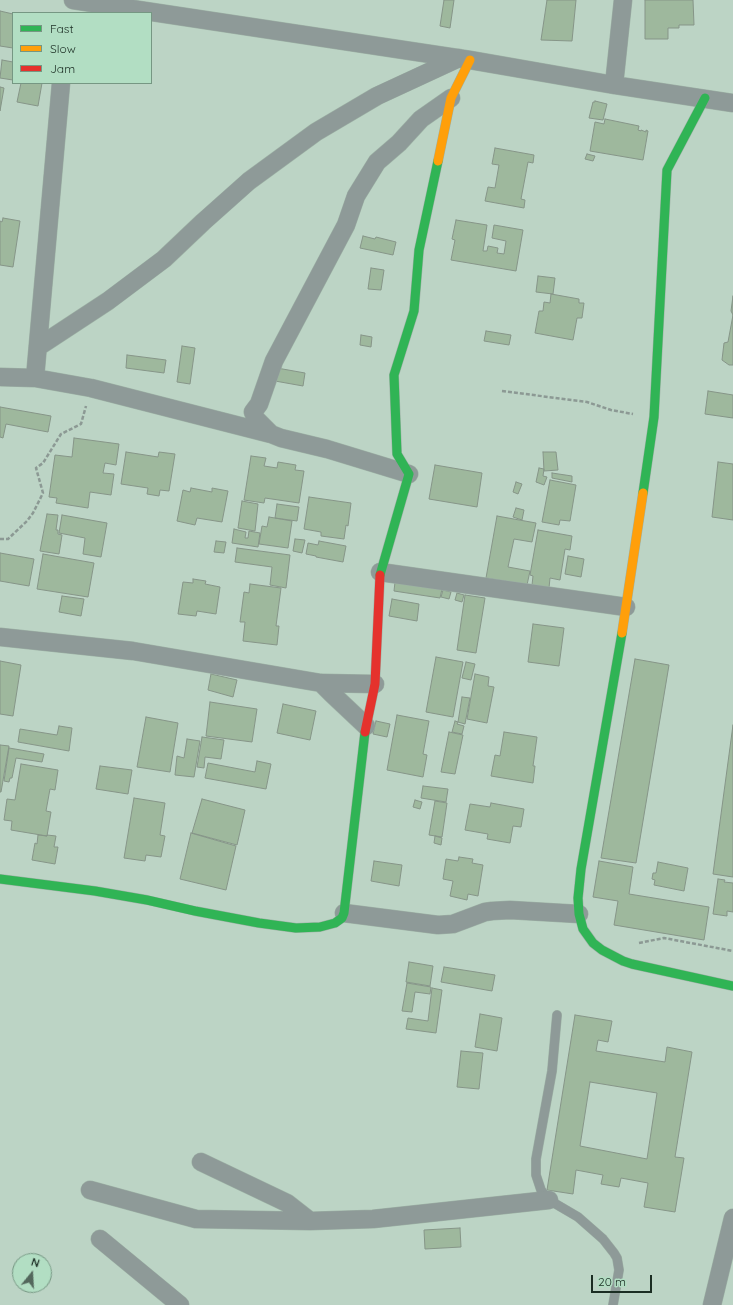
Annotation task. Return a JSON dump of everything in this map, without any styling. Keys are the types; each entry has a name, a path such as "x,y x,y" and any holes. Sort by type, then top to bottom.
{"street":[{"path":"68,12 69,0"},
{"path":"73,0 465,59 614,85 733,103"},
{"path":"614,85 623,0"},
{"path":"0,879 147,900 195,911 296,928 320,927 335,923 342,918 344,913 366,726 375,684 380,572 409,474 397,454 394,375 414,312 419,250 451,98 465,59"},
{"path":"38,347 108,301 164,259 203,222 250,181 316,132 376,96 465,59"},
{"path":"35,378 61,84"},
{"path":"271,434 256,419 253,412 259,404 274,361 346,225 356,196 377,162 399,143 421,119 451,98"},
{"path":"705,98 667,170 654,417 626,607 581,869 578,898 579,914 583,929 593,943 602,950 618,959 646,967 733,986"},
{"path":"0,377 35,378 91,388 327,449 409,474"},
{"path":"380,572 626,607"},
{"path":"0,637 133,651 321,683 375,684"},
{"path":"321,683 366,726"},
{"path":"344,913 438,925 453,924 485,912 492,911 510,910 579,914"},
{"path":"201,1162 287,1203 310,1221"},
{"path":"90,1190 196,1219 310,1221 373,1219 548,1200"},
{"path":"712,1305 733,1218"},
{"path":"100,1239 180,1305"}],"lane":[{"path":"557,1015 552,1071 536,1159 536,1175 541,1190 548,1200 578,1217 603,1239 617,1258 619,1270 613,1305"}],"path":[{"path":"0,539 8,539 27,521 33,513 43,493 36,468 43,463 61,434 81,424 91,388"},
{"path":"502,391 576,400 624,413 654,417"}],"building":[{"path":"444,0 454,0 450,28 440,26"},
{"path":"547,0 576,0 572,41 541,40"},
{"path":"645,0 693,0 694,25 679,25 679,28 668,28 668,39 645,39"},
{"path":"0,11 12,14 12,48 0,46"},
{"path":"2,60 12,62 12,80 0,78"},
{"path":"21,84 42,84 38,106 17,102"},
{"path":"0,87 4,88 0,111"},
{"path":"595,101 607,104 603,120 589,118 593,102"},
{"path":"605,119 639,126 638,130 648,131 643,160 590,151 595,122 604,124"},
{"path":"495,148 534,155 533,163 528,162 521,199 525,200 524,208 485,201 488,187 495,188 499,165 492,164"},
{"path":"587,154 595,156 593,161 585,159"},
{"path":"3,218 20,221 13,267 0,265 0,221 2,222"},
{"path":"456,220 487,225 483,251 487,251 488,246 498,248 497,253 504,254 506,241 492,238 494,225 523,230 516,271 451,260 455,240 452,239"},
{"path":"363,236 375,239 376,237 396,242 393,255 360,248"},
{"path":"371,268 384,270 381,290 368,289"},
{"path":"538,276 555,278 553,294 536,292"},
{"path":"551,294 579,299 579,303 584,303 582,318 577,318 573,340 535,333 539,311 543,311 544,302 550,303"},
{"path":"733,296 733,315 731,311"},
{"path":"733,315 733,365 729,365 722,360 724,343 728,342"},
{"path":"486,331 511,335 509,345 484,341"},
{"path":"361,335 372,337 371,347 360,345"},
{"path":"182,346 195,348 190,384 177,382"},
{"path":"127,355 166,360 164,373 126,368"},
{"path":"277,368 305,373 303,386 275,381"},
{"path":"708,391 733,395 733,418 705,414"},
{"path":"0,407 51,416 48,432 6,424 3,438 0,437"},
{"path":"74,438 119,444 116,465 105,463 103,473 114,474 111,495 90,492 88,508 56,503 57,498 49,497 55,455 72,457"},
{"path":"126,452 158,457 159,452 175,454 169,491 160,490 159,496 147,494 148,488 121,484"},
{"path":"543,452 556,452 558,470 544,471"},
{"path":"251,456 266,458 264,466 277,468 278,462 296,465 295,470 304,471 299,503 265,498 264,503 244,500"},
{"path":"718,462 733,464 733,520 712,517"},
{"path":"435,465 482,473 477,507 429,499"},
{"path":"539,468 544,469 543,476 547,477 544,485 536,482"},
{"path":"552,473 572,476 572,482 552,478"},
{"path":"550,480 576,485 570,521 560,520 559,525 542,522"},
{"path":"516,482 522,484 518,494 513,492"},
{"path":"191,488 212,492 212,488 228,491 222,522 197,518 195,525 177,521 183,490 190,492"},
{"path":"309,497 351,503 348,526 346,525 344,539 321,536 321,532 304,529"},
{"path":"242,501 258,504 255,531 238,528"},
{"path":"277,504 299,507 297,521 275,518"},
{"path":"516,508 524,510 522,520 513,517"},
{"path":"47,514 58,515 56,530 58,530 58,534 62,535 59,554 40,551"},
{"path":"62,515 107,523 101,557 83,554 85,538 59,533"},
{"path":"497,516 536,523 532,542 514,539 508,567 530,571 527,585 486,578"},
{"path":"269,517 292,521 288,548 259,544 262,526 267,527"},
{"path":"234,529 246,532 245,538 248,538 249,531 260,533 258,547 232,543"},
{"path":"538,530 572,536 570,550 565,549 560,580 550,578 549,588 532,585 533,576 530,575"},
{"path":"295,539 305,540 302,553 293,551"},
{"path":"216,541 226,542 224,553 214,552"},
{"path":"319,541 346,546 343,562 306,554 308,543 318,545"},
{"path":"237,548 290,555 286,588 270,585 272,567 235,562"},
{"path":"0,553 34,559 29,586 0,581"},
{"path":"43,554 94,563 88,597 37,589"},
{"path":"568,556 584,559 581,577 565,574"},
{"path":"193,579 206,581 205,584 220,587 216,614 197,611 196,616 178,614 183,582 193,583"},
{"path":"395,582 442,589 440,598 394,591"},
{"path":"250,584 281,588 276,626 279,626 277,645 243,641 245,622 240,622 244,592 249,593"},
{"path":"443,590 451,592 449,599 441,597"},
{"path":"457,593 464,595 462,602 455,600"},
{"path":"465,595 485,598 476,653 457,650"},
{"path":"62,596 84,599 81,616 59,612"},
{"path":"392,599 419,604 417,621 389,616"},
{"path":"533,624 564,628 559,666 528,662"},
{"path":"436,657 463,662 453,717 426,712"},
{"path":"635,659 669,665 636,863 601,858"},
{"path":"0,661 21,665 13,716 0,714"},
{"path":"466,662 475,664 471,680 462,678"},
{"path":"211,674 237,680 233,697 208,690"},
{"path":"475,674 489,677 488,686 494,687 487,723 467,719"},
{"path":"462,697 470,698 465,724 458,722"},
{"path":"210,702 257,709 252,742 206,736"},
{"path":"283,704 316,711 310,740 277,733"},
{"path":"397,715 429,721 423,754 427,755 423,777 387,770"},
{"path":"146,717 178,723 170,772 137,767"},
{"path":"376,721 390,724 387,737 373,734"},
{"path":"455,721 458,722 457,724 464,726 462,734 452,732"},
{"path":"733,725 733,877 713,874"},
{"path":"59,726 72,728 69,751 18,742 20,729 57,735"},
{"path":"449,732 463,735 455,774 441,772"},
{"path":"504,732 537,737 533,766 535,766 533,783 491,776 495,755 500,756"},
{"path":"202,737 224,740 221,759 205,757 204,768 197,767"},
{"path":"187,739 200,741 194,777 175,775 177,756 184,758"},
{"path":"0,745 9,746 1,792 0,792"},
{"path":"9,748 44,754 42,762 16,758 12,778 10,778 9,782 4,781"},
{"path":"257,761 271,764 266,789 205,778 208,763 255,772"},
{"path":"21,764 58,770 55,790 50,789 46,811 51,812 47,836 11,830 12,821 4,820 7,799 15,800"},
{"path":"100,766 132,770 128,794 96,789"},
{"path":"423,786 448,789 446,802 421,798"},
{"path":"134,798 165,803 160,835 165,836 161,857 146,855 145,861 124,858"},
{"path":"202,799 245,810 237,845 192,833"},
{"path":"415,800 422,802 420,809 413,807"},
{"path":"435,801 447,803 442,837 429,835"},
{"path":"491,803 524,809 521,827 513,826 510,843 487,839 488,834 465,830 470,804 490,807"},
{"path":"191,833 236,846 226,890 180,879"},
{"path":"38,835 56,836 54,847 58,847 55,864 32,860"},
{"path":"435,836 442,838 441,845 434,843"},
{"path":"459,857 473,859 472,863 483,865 478,896 468,894 467,900 450,896 453,881 443,879 446,859 458,861"},
{"path":"374,861 402,865 399,886 371,881"},
{"path":"599,861 633,867 629,894 709,907 704,940 614,925 618,901 593,897"},
{"path":"658,862 688,868 684,891 654,885 655,880 652,879 653,873 656,873"},
{"path":"718,879 725,880 724,882 733,883 733,912 727,911 727,916 713,914"},
{"path":"409,962 433,966 430,986 406,982"},
{"path":"444,967 495,975 492,991 441,982"},
{"path":"407,983 431,987 430,994 415,992 412,1012 402,1011"},
{"path":"432,988 442,990 436,1033 406,1029 408,1018 428,1021"},
{"path":"480,1014 502,1018 497,1051 475,1047"},
{"path":"575,1015 612,1021 608,1042 598,1040 596,1051 665,1062 667,1047 692,1052 675,1157 684,1158 675,1212 644,1207 648,1183 621,1178 619,1187 601,1184 603,1175 576,1170 573,1194 547,1190","holes":["590,1082 657,1093 647,1159 580,1146"]},
{"path":"461,1051 483,1053 479,1089 457,1087"},
{"path":"460,1228 461,1247 425,1249 424,1230"}],"traffic: fast":[{"path":"643,493 654,417 667,170 705,98"},
{"path":"380,575 409,474 397,454 394,375 414,311 419,250 438,161"},
{"path":"622,633 581,869 578,898 579,914 583,929 593,943 602,950 623,961 733,986"},
{"path":"0,879 95,891 259,923 296,928 320,927 335,923 342,918 344,913 365,732"}],"traffic: slow":[{"path":"438,161 451,98 470,60"},
{"path":"622,633 643,493"}],"traffic: jam":[{"path":"365,732 375,684 380,575"}]}
